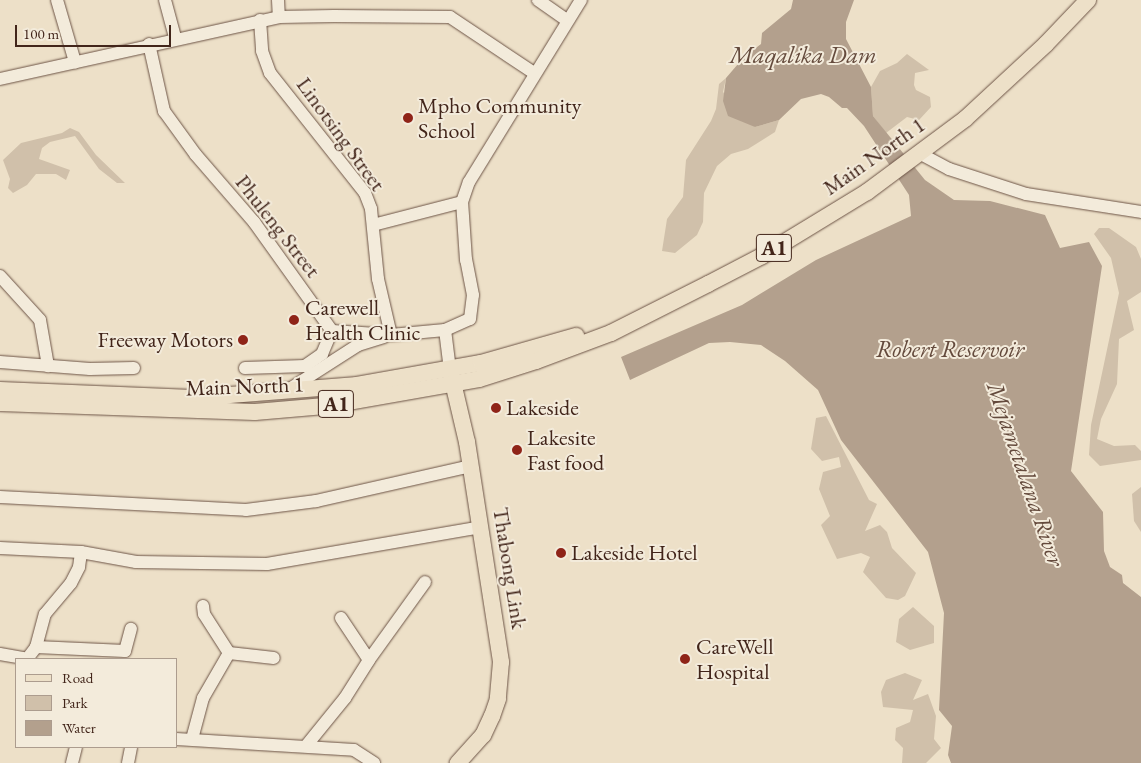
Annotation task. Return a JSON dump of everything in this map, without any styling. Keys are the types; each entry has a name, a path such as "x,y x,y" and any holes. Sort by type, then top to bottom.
{"main road":[{"name":"Main North 1","path":"0,402 255,412 325,406 451,377 656,309 762,256 886,177 917,155 998,90 1088,0"},
{"name":"Main North 1","path":"0,390 192,398 451,377"},
{"name":"Thabong Link","path":"451,377 471,466 499,633 501,682 498,699 483,735 458,763"}],"street":[{"path":"57,0 75,62"},
{"path":"165,0 175,38"},
{"path":"278,0 279,17"},
{"path":"538,0 567,20"},
{"path":"245,368 305,366 322,354 332,331 391,335 445,330 470,319 473,294 466,260 462,202 469,182 534,73 581,0"},
{"path":"0,79 175,38 279,17 450,17 534,73"},
{"name":"Linotsing Street","path":"260,20 264,65 365,193 373,224 378,279 391,335"},
{"name":"Phuleng Street","path":"149,44 164,111 196,155 254,222 332,331"},
{"path":"917,155 949,169 1026,194 1141,212"},
{"path":"373,224 462,202"},
{"path":"0,276 40,320 48,366"},
{"path":"445,330 451,377"},
{"path":"288,390 358,345 391,335"},
{"path":"0,362 48,366 134,368"},
{"path":"0,497 246,510 316,500 471,466"},
{"path":"0,548 80,552 136,562 268,564 480,527"},
{"path":"28,658 36,647 46,614 71,583 79,567 80,552"},
{"path":"306,746 345,698 368,660 425,582"},
{"path":"203,606 204,614 229,653"},
{"path":"341,618 368,660"},
{"path":"36,647 125,651 131,629"},
{"path":"229,653 274,658"},
{"path":"192,739 203,698 229,653"},
{"path":"0,654 22,658"},
{"path":"178,739 354,750 374,763"},
{"path":"72,763 76,748"},
{"path":"128,763 131,748"}],"green space":[{"path":"907,54 929,70 915,73 914,85 916,90 930,97 931,107 919,120 907,117 886,133 873,116 871,87 880,71 897,63"},
{"path":"726,78 723,92 755,127 779,120 775,132 748,149 731,154 717,166 704,193 703,222 697,235 675,253 662,251 667,219 683,197 686,160 711,121 716,109 719,84"},
{"path":"70,128 79,132 96,155 125,183 117,183 99,169 75,136 50,142 42,148 39,159 70,170 66,180 56,174 36,174 27,185 13,193 8,188 10,179 3,160 21,143 62,133"},
{"path":"1099,228 1109,228 1136,247 1141,259 1141,292 1127,301 1134,330 1119,339 1117,384 1101,419 1097,439 1114,446 1135,445 1141,451 1141,460 1100,466 1089,455 1091,425 1119,293 1111,258 1094,234"},
{"path":"826,416 869,500 877,504 865,531 880,525 887,532 892,548 916,573 905,596 898,600 886,598 863,572 870,557 861,553 837,559 821,525 830,516 819,489 823,472 841,467 839,457 822,461 811,449 816,418"},
{"path":"1141,487 1141,532 1134,521 1132,494"},
{"path":"913,607 934,626 934,643 910,650 896,642 899,619"},
{"path":"905,673 922,680 913,700 928,694 936,716 934,739 941,748 926,763 902,763 903,748 895,740 896,728 910,722 913,710 883,707 881,692 886,680"}],"water":[{"name":"Robert Reservoir","path":"793,0 854,0 846,22 846,39 871,87 873,116 925,180 954,200 990,201 1045,215 1060,248 1089,242 1102,266 1071,471 1103,512 1104,551 1110,567 1122,575 1123,583 1141,597 1141,763 951,763 948,755 952,726 939,710 944,613 928,552 841,440 818,390 785,361 761,345 730,342 709,343 630,380 621,357 742,305 816,260 911,216 909,195 864,126 847,108 842,108 829,97 821,94 801,99 779,120 755,127 728,116 723,101 726,78 744,57 761,44 762,33 791,9"}],"place":[{"name":"Mpho Community School","path":"408,118"},
{"name":"Carewell Health Clinic","path":"294,320"},
{"name":"Freeway Motors","path":"243,340"},
{"name":"Lakeside","path":"496,408"},
{"name":"Lakesite Fast food","path":"517,450"},
{"name":"Lakeside Hotel","path":"561,553"},
{"name":"CareWell Hospital","path":"685,659"}],"water label":[{"name":"Maqalika Dam","path":"803,55"},
{"name":"Mejametalana River","path":"1026,474"}]}
